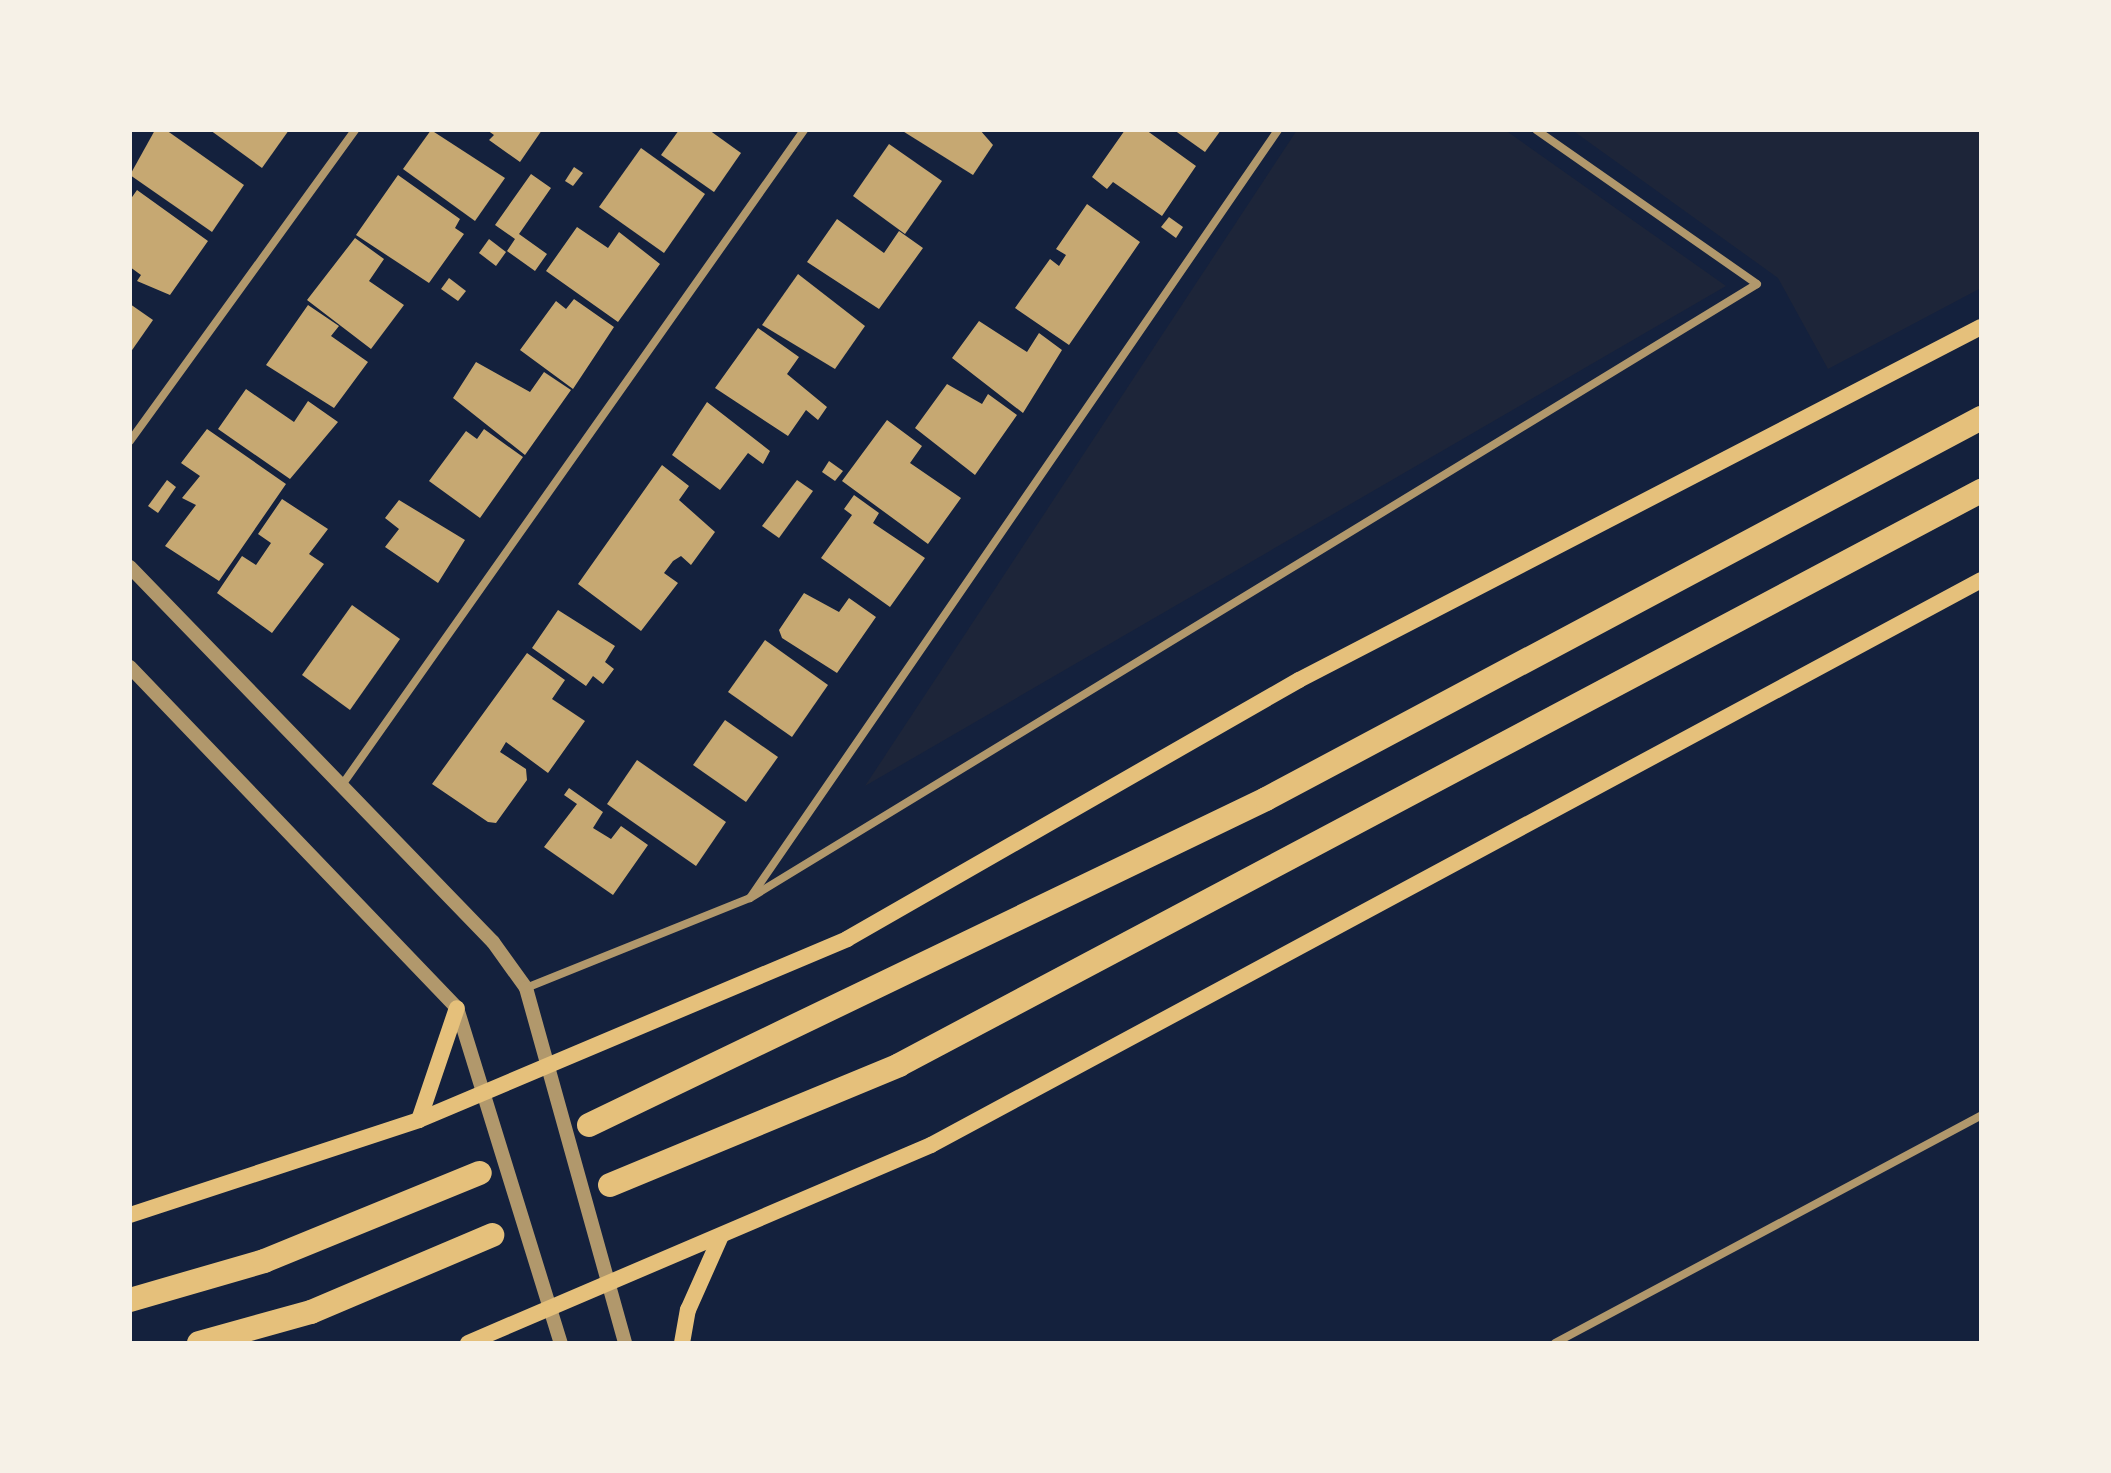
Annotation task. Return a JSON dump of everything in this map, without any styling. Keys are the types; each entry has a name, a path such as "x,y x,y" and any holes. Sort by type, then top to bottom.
{"highway":[{"path":"589,1125 1266,799 1981,418"},
{"path":"610,1185 899,1065 1981,491"},
{"path":"130,1300 264,1261 480,1173"},
{"path":"199,1343 311,1312 492,1235"}],"main road":[{"path":"130,1215 264,1174 419,1120 847,939 923,899 1299,680 1981,327"},
{"path":"468,1343 609,1288 931,1145 1981,580"},
{"path":"419,1120 457,1008"},
{"path":"682,1343 688,1310 720,1238"}],"street":[{"path":"130,441 355,130"},
{"path":"342,785 804,130"},
{"path":"750,898 1278,130"},
{"path":"526,988 750,898 1757,284 1536,130"},
{"path":"130,567 493,942 526,988 625,1343"},
{"path":"130,667 457,1008 561,1343"},
{"path":"1555,1343 1981,1116"}],"shaded area":[{"path":"1297,130 1505,130 1726,286 865,786"},
{"path":"1572,130 1981,130 1981,288 1828,369 1778,278"}],"building":[{"path":"155,130 166,130 244,185 212,232 130,175"},
{"path":"210,130 289,130 262,168"},
{"path":"431,130 505,178 475,221 403,169"},
{"path":"487,130 542,130 520,162 489,140 494,135"},
{"path":"679,130 709,130 741,153 714,192 661,155"},
{"path":"901,130 980,130 993,145 973,175"},
{"path":"1125,130 1146,130 1196,166 1162,216 1113,182 1107,189 1092,177"},
{"path":"1174,130 1221,130 1205,152"},
{"path":"889,144 942,181 905,234 853,196"},
{"path":"641,148 705,194 664,253 599,207"},
{"path":"574,167 583,173 573,186 565,181"},
{"path":"531,174 551,188 519,234 547,254 535,271 507,251 515,239 495,225"},
{"path":"398,175 460,219 455,228 464,234 429,283 356,235"},
{"path":"137,190 208,241 170,295 137,281 141,275 130,267 130,200"},
{"path":"1087,204 1140,242 1069,345 1015,308 1050,259 1059,266 1066,255 1056,249"},
{"path":"1169,217 1183,227 1176,238 1161,227"},
{"path":"837,219 884,253 899,231 923,248 879,309 807,262"},
{"path":"577,227 608,248 619,232 660,264 618,322 546,271"},
{"path":"355,238 384,259 369,281 404,305 371,349 307,300"},
{"path":"489,239 506,252 496,266 479,253"},
{"path":"798,274 865,326 835,369 762,325"},
{"path":"449,278 466,291 458,301 441,289"},
{"path":"574,299 614,327 573,389 520,350 556,301 566,309"},
{"path":"130,304 153,320 130,353"},
{"path":"308,305 339,326 331,336 368,362 334,408 266,365"},
{"path":"979,321 1027,352 1039,333 1062,350 1023,413 952,358"},
{"path":"758,328 799,357 787,374 827,407 818,420 806,410 788,436 715,388"},
{"path":"476,362 530,392 544,372 571,390 525,455 453,398"},
{"path":"947,384 982,404 988,394 1017,415 975,475 915,428"},
{"path":"246,389 294,422 308,401 338,422 290,479 218,429"},
{"path":"707,402 770,451 763,464 748,453 720,490 672,455"},
{"path":"887,420 922,446 910,463 961,498 928,544 842,481"},
{"path":"207,429 286,484 219,581 165,546 196,505 182,498 200,476 181,463"},
{"path":"484,429 523,457 480,518 429,481 466,431 477,439"},
{"path":"829,461 843,471 835,481 822,472"},
{"path":"662,465 689,486 679,500 715,532 691,565 681,556 664,573 678,583 641,631 578,584"},
{"path":"167,480 176,487 158,513 148,506"},
{"path":"797,480 813,491 779,538 762,526"},
{"path":"854,495 879,513 873,523 925,558 890,607 821,558 852,515 844,509"},
{"path":"282,499 328,529 309,554 324,564 272,633 217,593 242,556 256,565 271,543 258,534"},
{"path":"399,500 465,540 438,583 385,547 399,529 385,518"},
{"path":"804,593 839,612 849,598 876,617 837,673 782,638 779,630"},
{"path":"352,605 400,639 350,710 302,675"},
{"path":"558,610 615,646 605,662 614,669 603,684 593,676 586,686 532,648"},
{"path":"765,640 828,685 792,737 728,692"},
{"path":"527,653 565,680 552,699 585,721 548,773 506,742 500,752 526,769 527,780 496,823 488,822 432,784"},
{"path":"725,720 778,757 746,802 693,765"},
{"path":"637,760 726,822 696,866 607,804"},
{"path":"569,788 603,812 593,828 611,839 621,826 648,845 613,895 544,847 577,804 564,795"}]}
